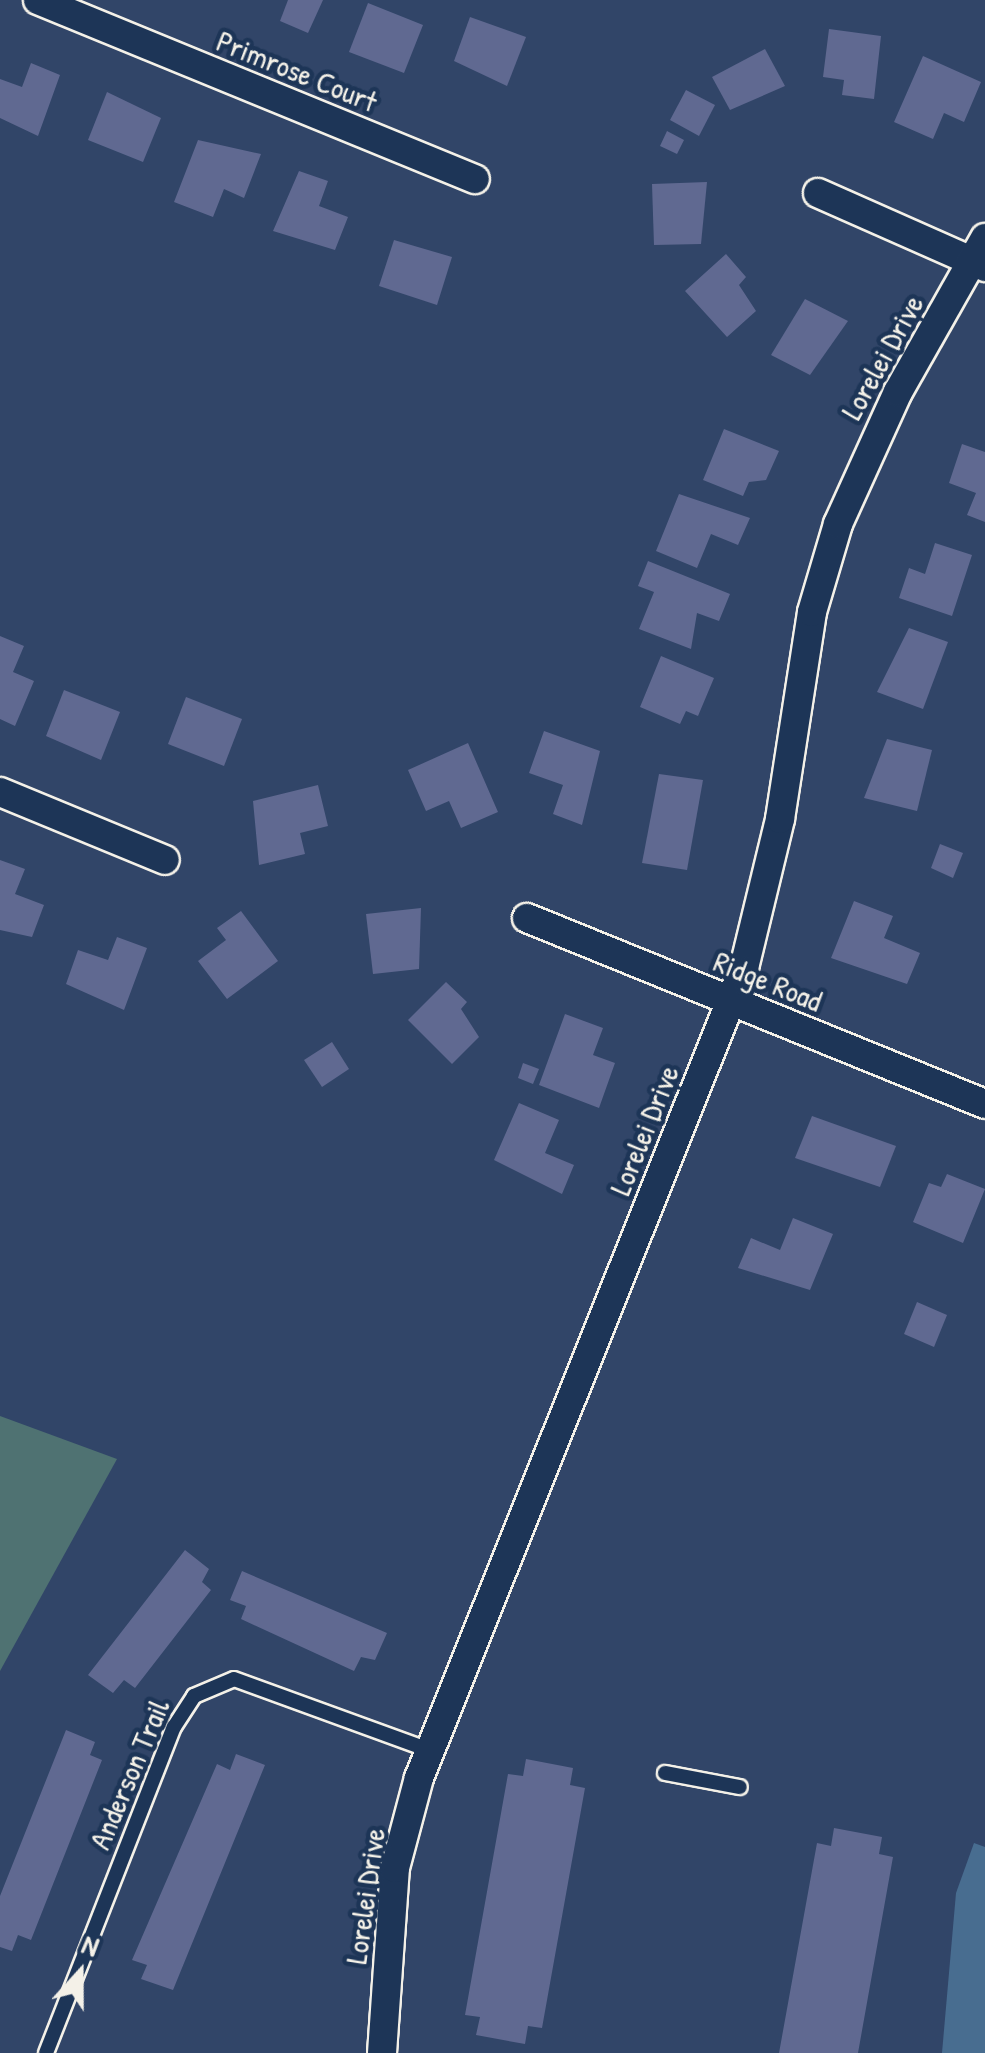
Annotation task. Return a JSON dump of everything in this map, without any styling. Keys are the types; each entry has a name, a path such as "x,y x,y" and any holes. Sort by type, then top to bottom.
{"street":[{"name":"Primrose Court","path":"38,0 475,179"},
{"path":"818,193 981,256"},
{"name":"Lorelei Drive","path":"382,2053 396,1868 428,1750 730,1001 764,898 812,612 838,524 863,460 981,256"},
{"path":"0,792 165,860"},
{"name":"Ridge Road","path":"527,918 985,1104"}],"lane":[{"name":"Anderson Trail","path":"46,2053 174,1727 194,1696 234,1680 428,1750"},
{"path":"664,1773 740,1787"}],"green space":[{"path":"0,1416 117,1459 0,1671"}],"water":[{"path":"974,1843 985,1847 985,2053 942,2053 956,1893"}],"building":[{"path":"288,0 323,0 308,33 280,21"},
{"path":"368,3 423,25 404,73 349,52"},
{"path":"470,17 526,37 507,86 454,61"},
{"path":"829,29 881,36 874,99 842,95 844,80 823,77"},
{"path":"765,49 785,86 730,110 712,77"},
{"path":"923,56 981,82 964,122 944,113 933,139 894,122"},
{"path":"31,63 60,75 38,136 0,118 0,79 22,87"},
{"path":"686,90 715,105 699,136 670,120"},
{"path":"107,92 161,118 143,162 88,140"},
{"path":"667,131 684,140 677,154 660,146"},
{"path":"198,140 261,154 244,198 224,189 213,217 174,202"},
{"path":"299,171 328,181 319,206 348,217 335,250 273,231"},
{"path":"707,182 701,244 654,245 652,184"},
{"path":"394,240 452,257 437,305 379,286"},
{"path":"726,254 746,277 739,285 756,311 727,337 685,291"},
{"path":"805,299 848,321 810,375 771,355"},
{"path":"724,429 779,451 766,480 749,482 743,496 703,480"},
{"path":"962,444 985,452 985,522 967,515 976,493 949,483"},
{"path":"679,494 750,518 738,545 711,534 697,568 656,551"},
{"path":"935,543 972,555 952,616 899,598 909,568 925,574"},
{"path":"648,561 730,594 719,621 697,613 691,649 639,629 654,592 638,586"},
{"path":"909,628 948,642 923,709 877,692"},
{"path":"0,636 24,646 13,672 34,681 15,726 0,719"},
{"path":"661,656 714,678 698,716 686,711 680,724 640,707"},
{"path":"64,690 120,712 101,760 46,736"},
{"path":"186,697 242,719 224,766 168,744"},
{"path":"544,731 600,751 582,825 553,814 563,785 529,773"},
{"path":"887,739 932,750 917,811 864,798"},
{"path":"468,743 498,812 461,828 449,801 426,811 408,770"},
{"path":"659,774 703,780 687,870 642,863"},
{"path":"318,785 328,826 300,833 305,854 259,865 253,801"},
{"path":"940,844 963,853 953,878 931,868"},
{"path":"0,860 25,869 15,894 44,905 32,937 0,930"},
{"path":"854,901 893,916 884,938 920,953 907,984 831,958"},
{"path":"421,908 419,969 373,974 366,914"},
{"path":"241,911 278,961 227,999 198,961 226,940 217,928"},
{"path":"117,937 147,948 124,1010 66,984 78,950 108,960"},
{"path":"446,982 467,1002 461,1009 479,1037 452,1064 408,1020"},
{"path":"565,1014 603,1028 593,1055 615,1063 599,1108 539,1085"},
{"path":"332,1042 349,1069 322,1087 304,1060"},
{"path":"523,1063 539,1069 533,1084 518,1078"},
{"path":"519,1103 559,1120 545,1153 574,1165 562,1194 494,1160"},
{"path":"812,1116 896,1146 880,1187 795,1158"},
{"path":"947,1174 985,1189 963,1243 913,1222 929,1183 941,1187"},
{"path":"793,1218 833,1234 810,1290 738,1268 751,1238 780,1250"},
{"path":"917,1302 947,1315 934,1347 904,1334"},
{"path":"185,1550 209,1569 202,1582 211,1590 135,1688 124,1680 113,1693 88,1675"},
{"path":"242,1571 387,1633 375,1660 361,1657 354,1671 241,1619 246,1606 230,1600"},
{"path":"66,1730 95,1742 90,1755 102,1760 31,1940 18,1935 12,1951 0,1947 0,1896"},
{"path":"236,1754 265,1765 173,1990 141,1979 147,1965 132,1960 217,1764 230,1770"},
{"path":"526,1759 573,1768 570,1785 585,1788 542,2028 528,2026 525,2044 476,2035 480,2017 465,2015 508,1774 523,1776"},
{"path":"834,1828 882,1837 879,1854 893,1857 858,2053 779,2053 817,1843 831,1846"}]}
